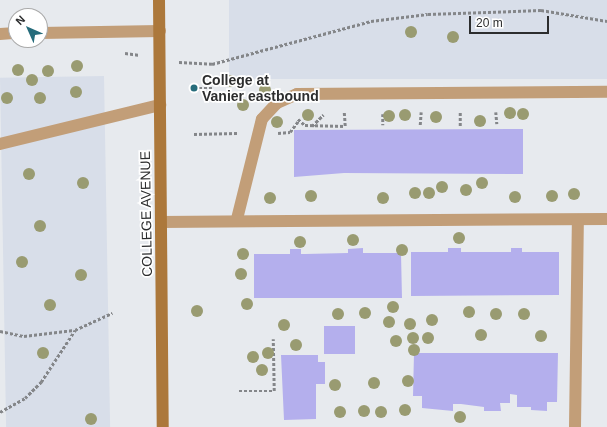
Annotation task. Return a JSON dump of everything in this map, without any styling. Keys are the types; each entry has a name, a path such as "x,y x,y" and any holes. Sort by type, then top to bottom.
{"main road":[{"name":"COLLEGE AVENUE","path":"159,0 163,427"}],"street":[{"path":"48,33 160,31"},
{"path":"237,219 257,134 268,110 297,94 607,92"},
{"path":"0,144 160,105"},
{"path":"162,222 237,219 607,219"},
{"path":"575,427 578,220"}],"path":[{"path":"212,64 371,22 428,14 541,10 607,21"},
{"path":"194,88 212,88"},
{"path":"420,125 421,109"},
{"path":"460,109 460,126"},
{"path":"496,109 497,124"},
{"path":"312,126 328,110"},
{"path":"383,110 383,125"},
{"path":"294,116 305,125 345,126"},
{"path":"194,134 257,134"},
{"path":"0,331 24,336 75,330 112,313"},
{"path":"0,412 25,398 41,382 75,330"},
{"path":"239,391 274,391 273,339"}],"shaded area":[{"path":"229,0 607,0 607,79 229,79"},
{"path":"104,76 110,427 6,427 0,78"}],"building":[{"path":"523,129 523,174 344,173 294,177 294,130"},
{"path":"363,248 363,253 401,253 402,298 254,298 254,254 290,254 290,249 301,249 301,254 348,253 348,249"},
{"path":"448,248 461,248 461,252 511,252 511,248 522,248 522,252 559,252 559,295 411,296 411,252 448,252"},
{"path":"324,326 355,326 355,354 324,354"},
{"path":"414,353 558,353 557,402 547,402 547,411 531,410 531,407 517,407 517,395 510,394 510,403 500,403 501,411 484,411 484,407 461,404 453,404 453,411 422,408 422,396 413,396"},
{"path":"281,355 318,355 318,362 325,362 325,384 316,384 316,419 284,420"}],"place":[{"name":"College at Vanier eastbound","path":"194,88"}]}
